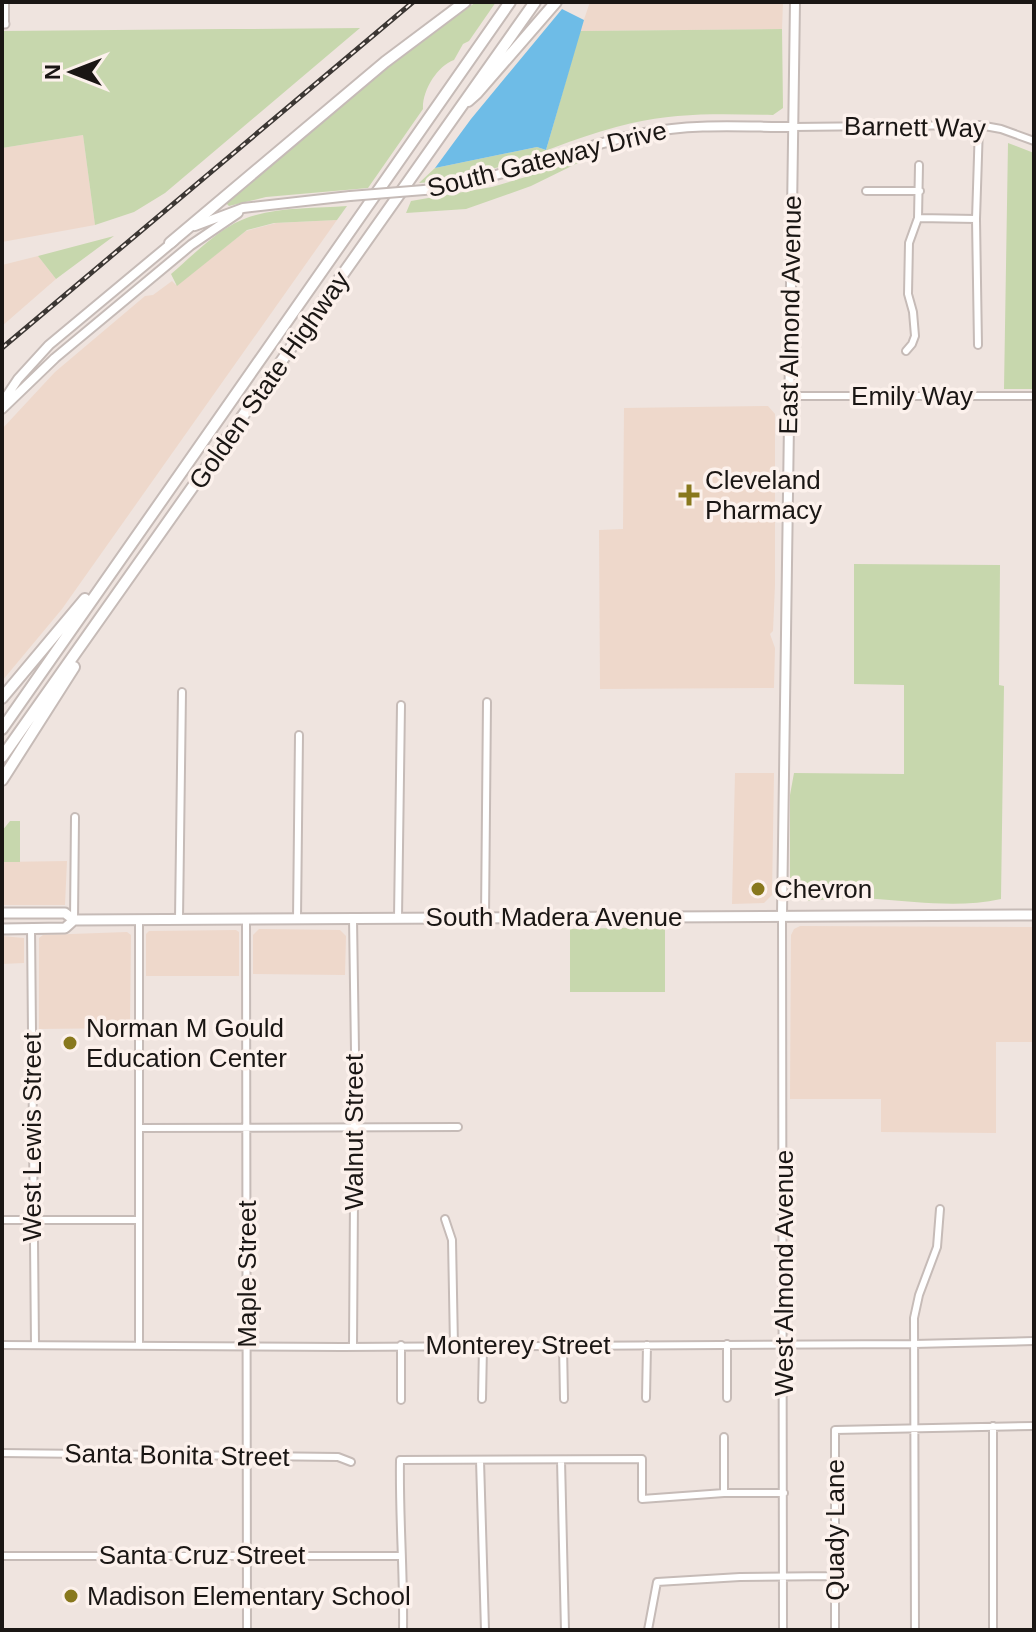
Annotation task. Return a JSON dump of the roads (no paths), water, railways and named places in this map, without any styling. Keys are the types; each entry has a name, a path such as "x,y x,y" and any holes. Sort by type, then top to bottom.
{"highway":[{"path":"170,243 385,62 465,2"},
{"name":"Golden State Highway","path":"2,729 510,2"},
{"name":"Golden State Highway","path":"2,757 535,2"},
{"path":"457,110 477,93 556,2"},
{"path":"2,698 128,549"},
{"path":"2,780 141,561"}],"main road":[{"name":"East Almond Avenue","path":"782,915 795,2"},
{"name":"South Gateway Drive","path":"2,406 18,379 41,353 170,243 205,221 232,211 254,206 424,190 488,179 641,133 668,128 793,127"},
{"name":"South Gateway Drive","path":"2,406 44,367 212,229 254,206"},
{"path":"143,266 153,278"},
{"name":"South Madera Avenue","path":"2,913 65,913 74,920 1034,915"},
{"name":"South Madera Avenue","path":"2,929 65,928 74,920"}],"street":[{"path":"4,24 5,2"},
{"path":"978,345 976,219 979,125"},
{"name":"Barnett Way","path":"793,127 979,125 1034,141"},
{"path":"906,351 915,336 908,294 909,243 918,218 919,165"},
{"path":"866,191 920,191"},
{"path":"918,218 976,219"},
{"name":"Emily Way","path":"790,396 1034,396"},
{"path":"179,919 182,692"},
{"path":"485,918 487,702"},
{"path":"398,918 401,705"},
{"path":"297,919 299,735"},
{"path":"74,920 75,817"},
{"name":"West Almond Avenue","path":"782,915 783,1630"},
{"name":"Walnut Street","path":"353,918 353,1347"},
{"path":"139,919 139,1345"},
{"name":"Maple Street","path":"246,919 247,1630"},
{"name":"West Lewis Street","path":"31,928 35,1345"},
{"path":"139,1128 458,1127"},
{"path":"915,1630 916,1306 937,1247 940,1209"},
{"path":"445,1219 452,1240 454,1346"},
{"path":"2,1220 139,1220"},
{"name":"Monterey Street","path":"2,1345 353,1347 1034,1341"},
{"path":"727,1344 727,1398"},
{"path":"401,1345 401,1400"},
{"path":"563,1345 564,1399"},
{"path":"646,1398 647,1345"},
{"path":"482,1399 483,1346"},
{"path":"993,1426 993,1630"},
{"path":"915,1429 1034,1426"},
{"name":"Quady Lane","path":"835,1630 835,1430 915,1429"},
{"path":"724,1437 724,1493"},
{"name":"Santa Bonita Street","path":"2,1453 338,1457 351,1462"},
{"path":"403,1630 400,1460 642,1459 642,1499 724,1493 784,1493"},
{"path":"480,1460 485,1630"},
{"path":"561,1460 565,1630"},
{"name":"Santa Cruz Street","path":"2,1556 401,1556"},
{"path":"648,1630 657,1582 835,1576"}],"water":[{"path":"562,9 584,20 546,150 537,147 435,168 471,119"}],"railway":[{"path":"2,348 413,2"}],"place":[{"name":"Cleveland Pharmacy","path":"689,495"},
{"name":"Chevron","path":"758,889"},
{"name":"Norman M Gould Education Center","path":"70,1043"},
{"name":"Madison Elementary School","path":"71,1596"}]}
